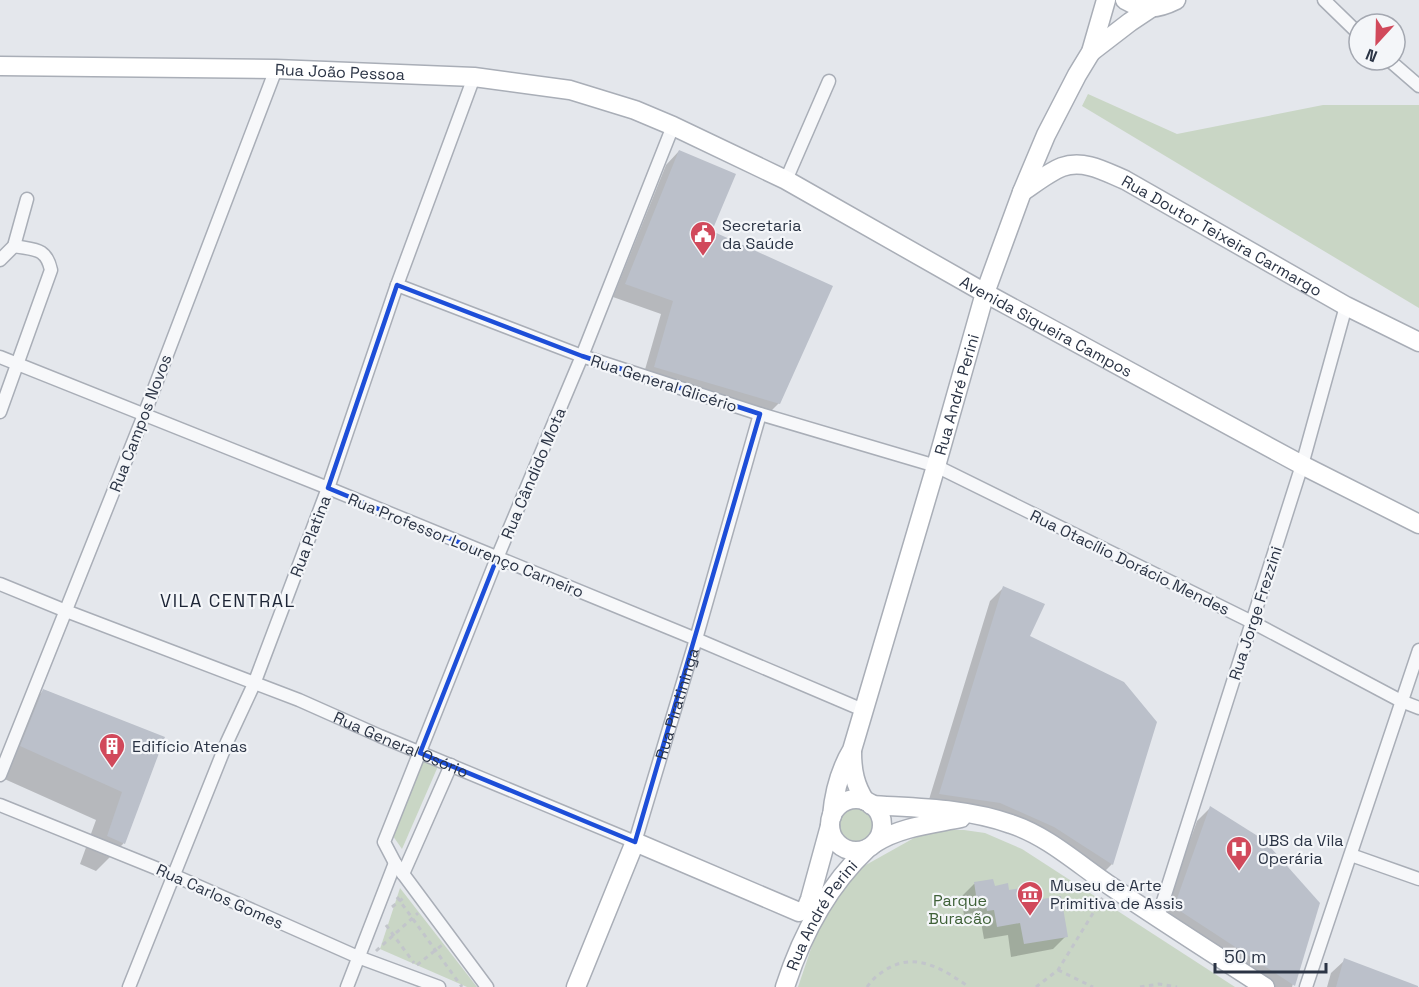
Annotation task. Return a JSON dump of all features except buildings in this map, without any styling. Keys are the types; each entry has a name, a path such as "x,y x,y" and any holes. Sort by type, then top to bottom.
{"main road":[{"name":"Rua André Perini","path":"799,912 806,909 810,899 831,821 836,787 852,750 985,293 1022,192 1046,135 1091,52 1106,0"},
{"path":"1125,0 1151,8"},
{"name":"Rua André Perini","path":"1091,52 1151,8 1158,8 1176,0"},
{"name":"Rua João Pessoa","path":"0,66 276,69 474,77 570,90 674,126"},
{"name":"Avenida Siqueira Campos","path":"674,126 786,180 985,293 1302,465 1419,524"},
{"name":"Rua Doutor Teixeira Carmargo","path":"1022,192 1061,167 1086,165 1096,168 1125,180 1346,306 1419,342"},
{"name":"Rua André Perini","path":"852,750 854,781 868,803"},
{"path":"978,814 903,830 857,851 847,850 832,836 831,821 837,808 845,802 855,800 978,814 1013,824 1044,840 1265,987"},
{"path":"868,803 879,815 882,825 880,835 871,846"},
{"name":"Rua General Osório","path":"635,842 799,912"},
{"name":"Rua Piratininga","path":"576,987 635,842"},
{"name":"Rua André Perini","path":"785,987 803,938 816,914 838,879 871,846"}],"street":[{"path":"1323,0 1347,23"},
{"name":"Rua Campos Novos","path":"0,775 144,415 276,69"},
{"path":"1403,72 1419,86"},
{"name":"Rua Platina","path":"129,987 226,742 254,684 328,488 397,285 474,77"},
{"path":"786,180 829,81"},
{"name":"Rua Cândido Mota","path":"487,987 395,863 384,842 497,558 582,356 674,126"},
{"path":"0,260 14,246 27,200"},
{"path":"0,412 51,270 49,260 41,251 14,246"},
{"name":"Rua General Glicério","path":"397,285 582,356 760,414 936,466"},
{"name":"Rua Jorge Frezzini","path":"1158,917 1302,465 1346,306"},
{"name":"Rua Professor Lourenço Carneiro","path":"0,357 328,488 863,710"},
{"name":"Rua Piratininga","path":"635,842 760,414"},
{"name":"Rua Otacílio Dorácio Mendes","path":"936,466 1252,622 1401,701 1419,708"},
{"name":"Rua General Osório","path":"0,584 298,700 635,842"},
{"path":"1306,987 1419,650"},
{"path":"403,874 451,765"},
{"name":"Rua Carlos Gomes","path":"0,805 173,875 362,959 439,987"},
{"path":"1351,855 1419,879"},
{"path":"347,987 362,959 376,911 395,863"}],"path":[{"path":"387,883 462,987"},
{"path":"1036,986 1058,970 1110,886"},
{"path":"362,959 426,906"},
{"path":"376,911 416,966 451,938"},
{"path":"867,987 873,978 893,964 914,961 938,968 969,987"},
{"path":"1058,970 1093,987"},
{"path":"1140,987 1159,984 1177,987"}],"highlighted area":[{"path":"397,285 582,356 760,414 635,842 420,753 497,558 328,488"}],"green space":[{"path":"1088,94 1177,134 1323,105 1419,105 1419,308 1082,106"},
{"path":"424,759 439,764 402,849 393,836"},
{"path":"855,807 867,813 873,825 867,837 855,843 843,837 837,825 843,813"},
{"name":"Parque Buracão","path":"942,830 985,833 1022,849 1235,987 798,987 818,928 839,891 864,866 914,838"},
{"path":"400,888 477,987 467,987 380,949"}],"place":[{"name":"Secretaria da Saúde","path":"703,257"},
{"name":"Edifício Atenas","path":"112,769"},
{"name":"UBS da Vila Operária","path":"1239,872"},
{"name":"Museu de Arte Primitiva de Assis","path":"1030,917"}],"district":[{"name":"VILA CENTRAL","path":"228,601"}]}
